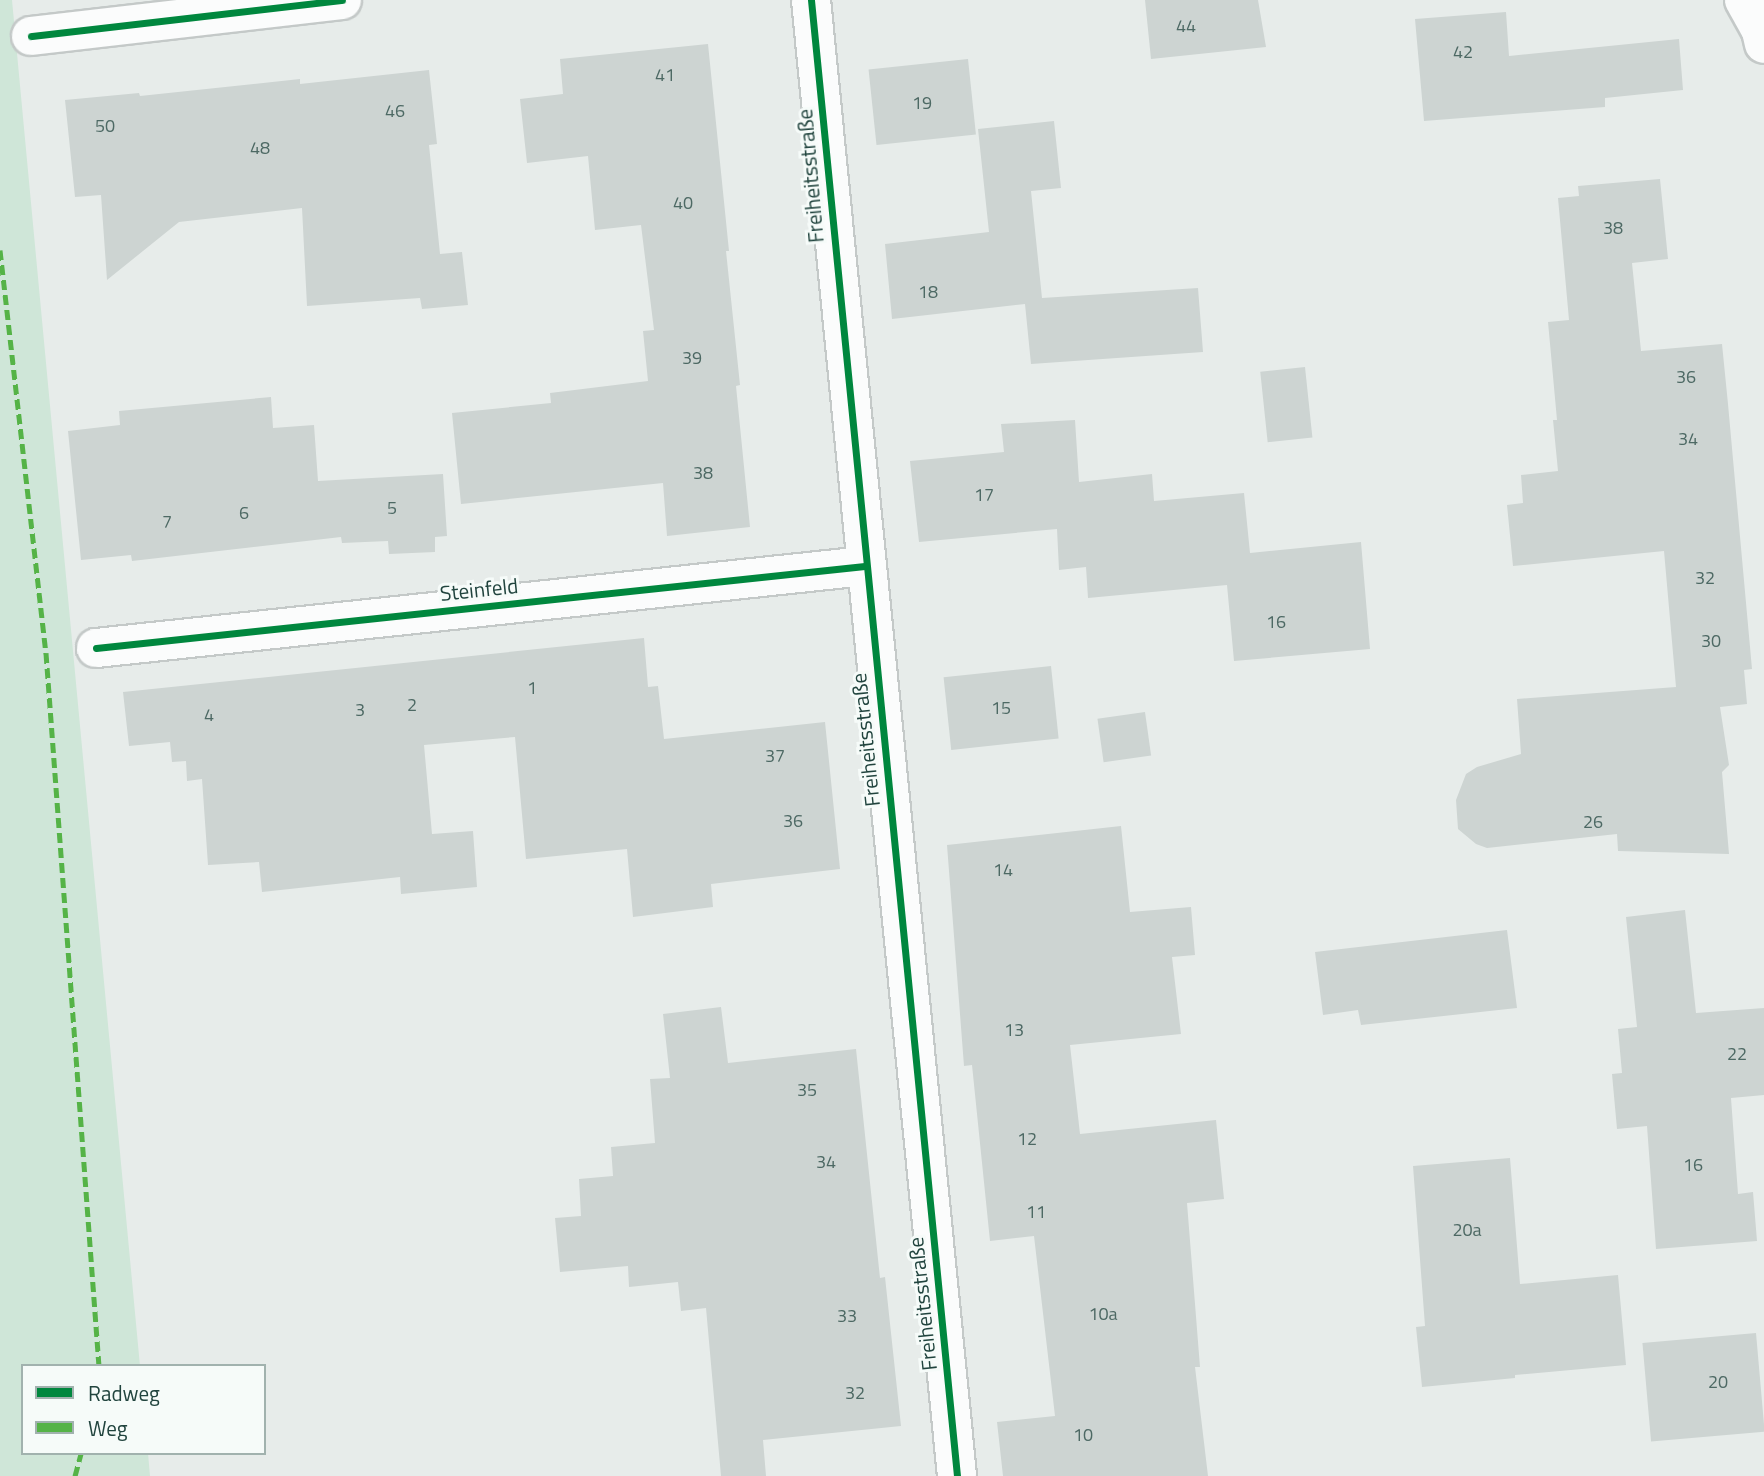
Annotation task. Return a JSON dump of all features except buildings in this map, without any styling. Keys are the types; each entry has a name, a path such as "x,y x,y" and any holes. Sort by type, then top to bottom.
{"street":[{"path":"31,36 342,0"},
{"name":"Freiheitsstraße","path":"811,0 957,1476"},
{"path":"1744,0 1761,31 1764,44"},
{"name":"Steinfeld","path":"96,648 865,566"}],"green space":[{"path":"0,0 12,0 140,1364 21,1364 21,1455 148,1455 150,1476 0,1476"}],"marked path":[{"path":"0,250 46,653 99,1364"},
{"path":"75,1476 80,1455"}],"cycle path":[{"path":"31,36 342,0"},
{"path":"811,0 957,1476"},
{"path":"96,648 865,566"}]}
